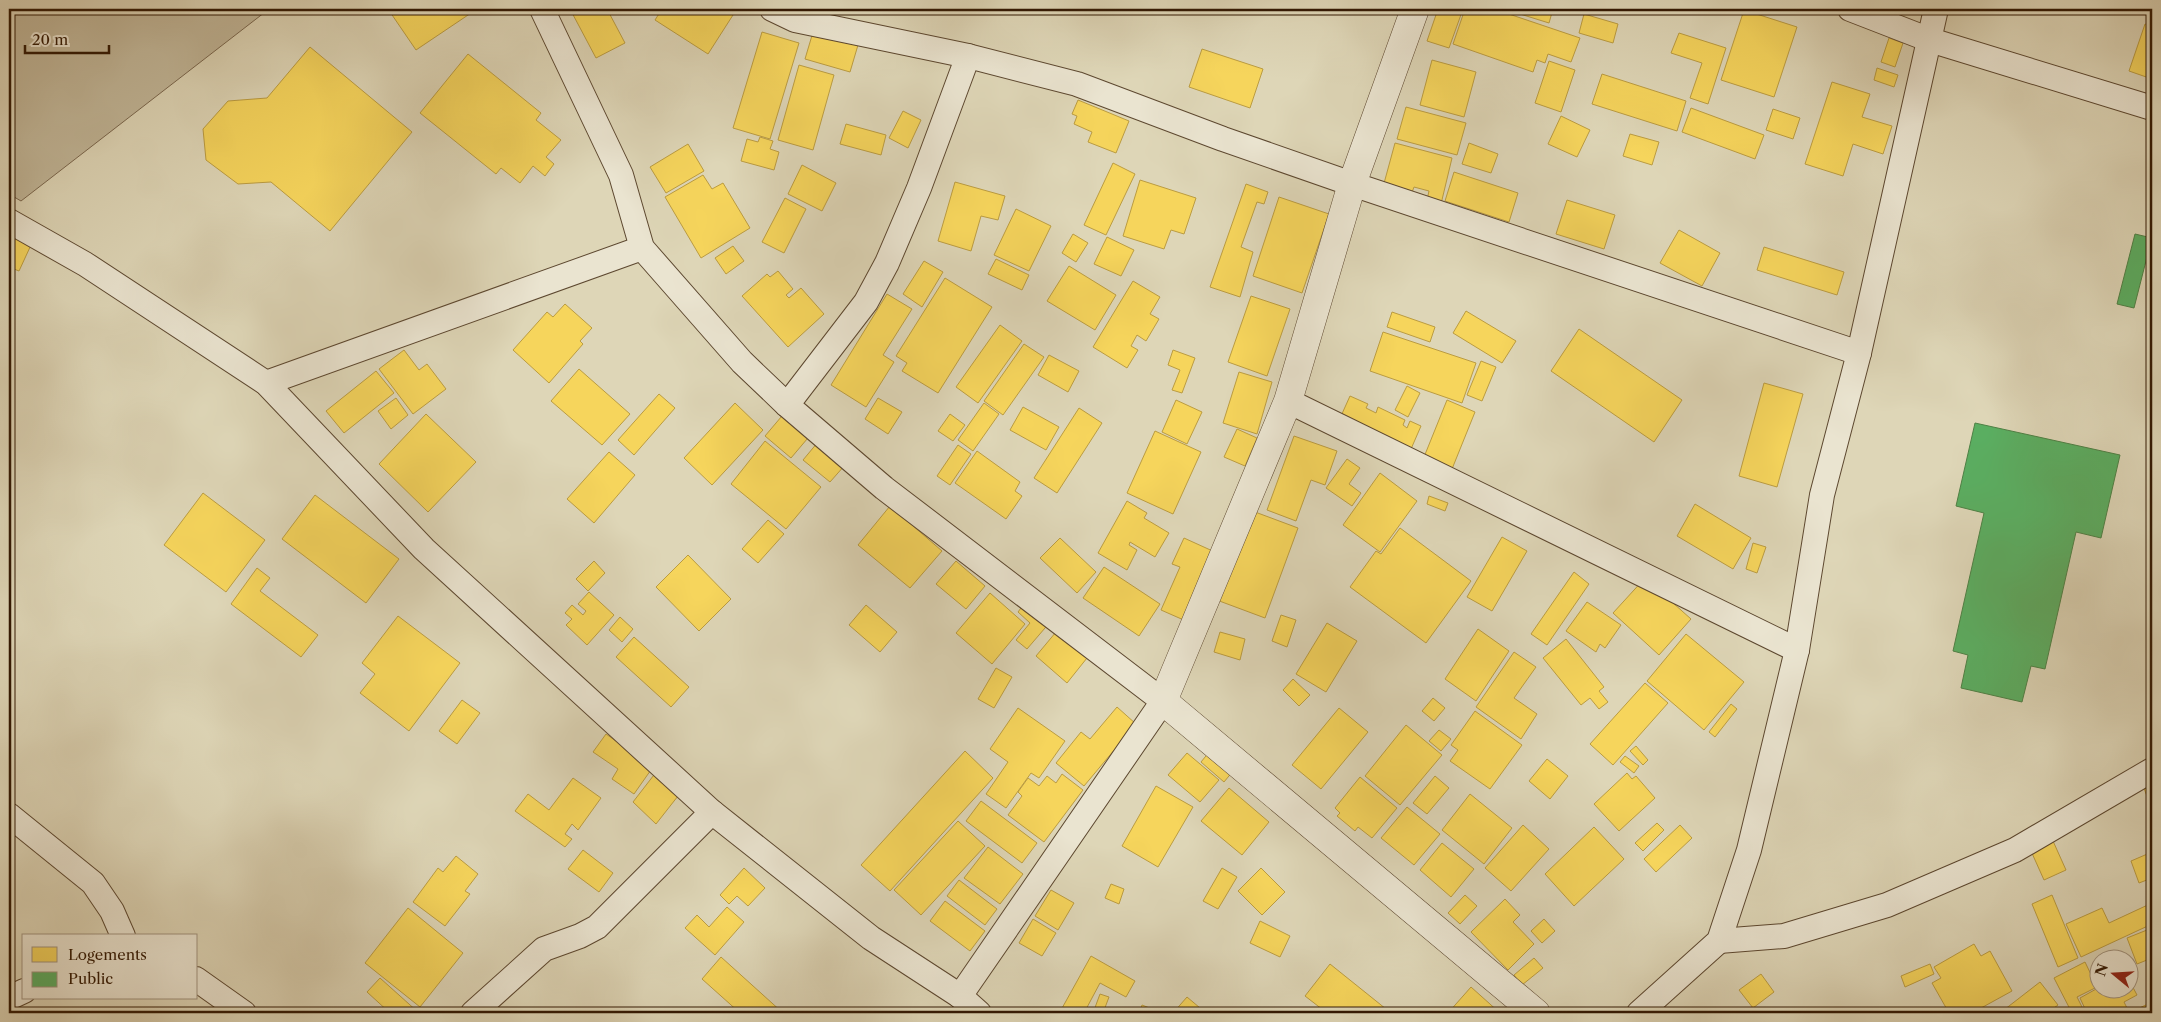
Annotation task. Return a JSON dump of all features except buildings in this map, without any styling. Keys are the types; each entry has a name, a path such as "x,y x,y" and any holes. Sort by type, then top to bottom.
{"street":[{"path":"542,9 621,176 642,248 742,362 787,405 884,488 1162,700 1536,1013"},
{"path":"772,9 795,20 968,56 1077,84 1352,184 1859,353"},
{"path":"960,996 1162,700 1288,401 1352,184 1414,9"},
{"path":"1850,9 1930,40 2152,108"},
{"path":"1639,1013 1719,941 1749,850 1797,650 1822,495 1859,353 1936,9"},
{"path":"787,405 866,302 887,263 920,188 968,56"},
{"path":"9,221 86,264 266,383 424,549 712,812 871,938 960,996 979,1013"},
{"path":"266,383 642,248"},
{"path":"1288,401 1797,650"},
{"path":"1719,941 1784,936 1887,904 2015,850 2152,770"},
{"path":"473,1013 544,949 580,936 597,927 712,812"},
{"path":"9,814 93,883 112,911 122,934"},
{"path":"198,980 244,1013"},
{"path":"9,998 22,991"}],"shaded area":[{"path":"9,9 269,9 21,201 9,194"}]}
